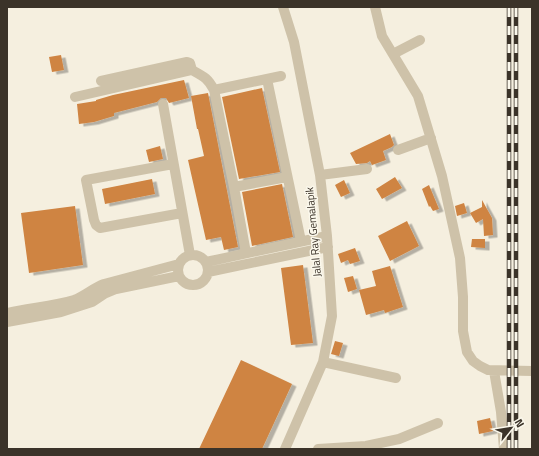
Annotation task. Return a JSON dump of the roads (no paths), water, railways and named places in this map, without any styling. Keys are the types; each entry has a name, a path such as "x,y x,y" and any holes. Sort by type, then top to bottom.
{"street":[{"name":"Jalal Ray Gemalapik","path":"283,7 294,42 320,175 328,247 332,316 324,362 285,449"},
{"path":"375,7 382,36 418,96 431,138 450,209 460,258 463,297 463,331 466,347 473,361 488,370 532,371"},
{"path":"393,54 420,40"},
{"path":"101,80 187,62 190,63 192,70"},
{"path":"76,97 192,70 210,81 214,90 246,253"},
{"path":"214,90 281,76"},
{"path":"267,79 301,241"},
{"path":"163,104 190,255"},
{"path":"398,150 431,138"},
{"path":"173,164 88,178 86,180 94,220 96,225 100,228 182,213"},
{"path":"320,175 367,169"},
{"path":"234,187 288,177"},
{"path":"207,267 246,253 327,236"},
{"path":"207,267 328,247"},
{"path":"190,255 201,257 207,267 205,280 198,285 189,285 185,283 179,276 177,270 179,264 181,260 190,255"},
{"path":"7,312 73,300 84,296 97,286 179,264"},
{"path":"7,322 61,312 92,302 116,289 179,276"},
{"path":"97,286 102,296"},
{"path":"324,362 396,378"},
{"path":"494,371 502,412 504,449"},
{"path":"318,449 366,446 399,439 438,423"}],"railway":[{"path":"509,7 509,449"},
{"path":"516,7 516,449"}]}
